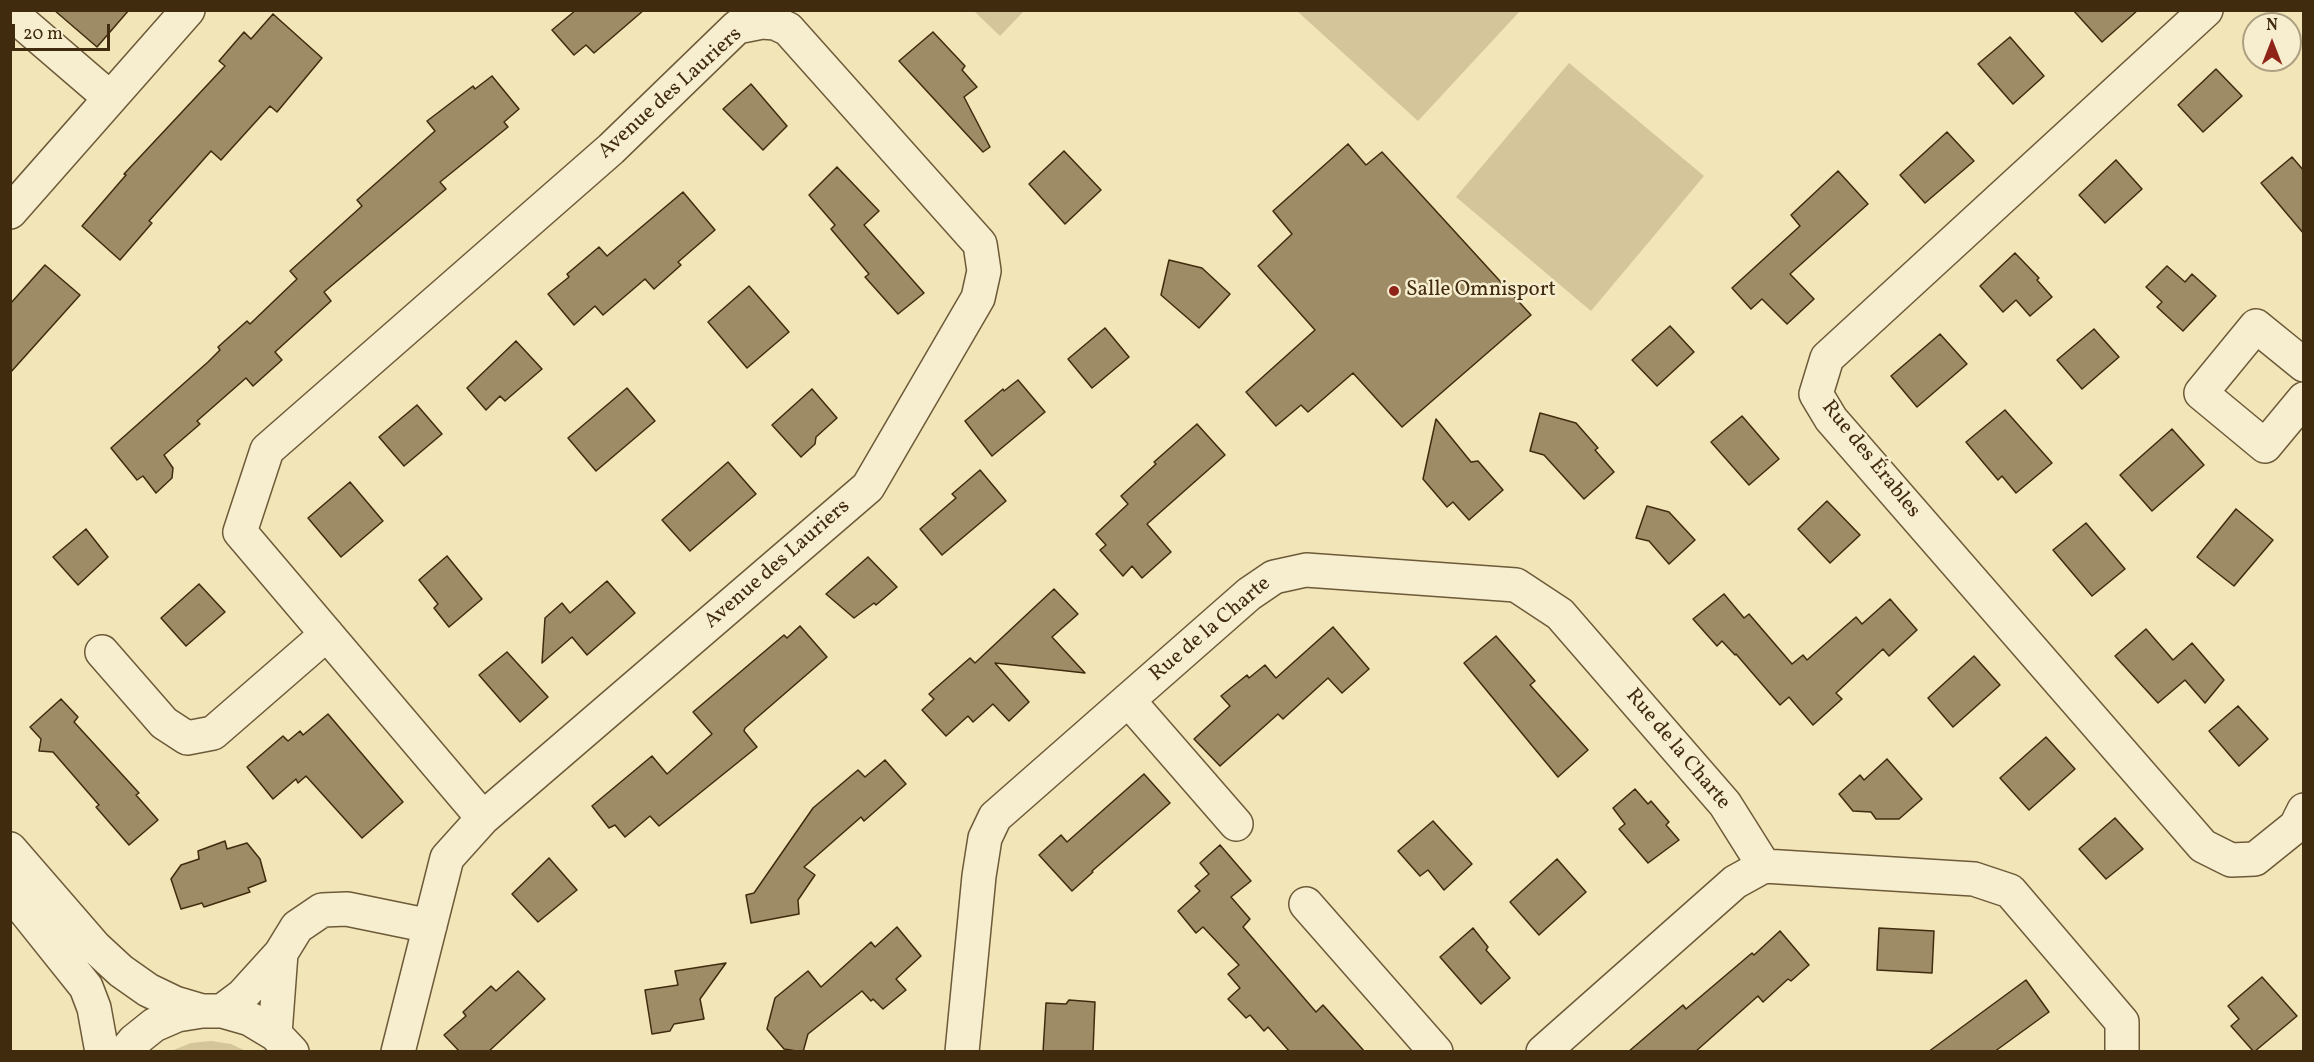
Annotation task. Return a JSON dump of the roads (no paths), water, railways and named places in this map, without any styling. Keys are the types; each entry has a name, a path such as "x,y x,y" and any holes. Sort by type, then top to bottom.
{"street":[{"path":"10,212 188,10"},
{"name":"Rue des Érables","path":"2206,10 1827,358 1816,394 1831,419 2203,846 2231,860 2255,859 2295,826 2304,810"},
{"path":"10,12 110,98"},
{"name":"Avenue des Lauriers","path":"398,1052 447,858 483,818 868,487 978,298 984,271 980,244 788,29 775,23 762,22 737,27 611,149 267,450 240,532 483,818"},
{"path":"2304,365 2256,326 2201,393 2265,446 2304,399"},
{"name":"Rue de la Charte","path":"962,1052 985,838 995,817 1249,594 1274,577 1306,570 1516,585 1560,614 1725,804 1764,866"},
{"path":"102,652 164,723 187,738 213,733 327,634"},
{"path":"1128,700 1236,824"},
{"path":"10,849 95,947 121,971 148,990 175,1003 250,1019 284,1043"},
{"path":"1543,1052 1736,882 1764,866 1974,879 2010,891 2122,1022 2122,1052"},
{"path":"10,892 86,987 94,1008 102,1052"},
{"path":"1306,904 1436,1052"},
{"path":"125,1052 134,1041 154,1025 177,1015 212,1011 242,996 281,953 297,927 322,910 347,909 430,926"},
{"path":"281,953 284,1043"}],"place":[{"name":"Salle Omnisport","path":"1394,291"}]}
